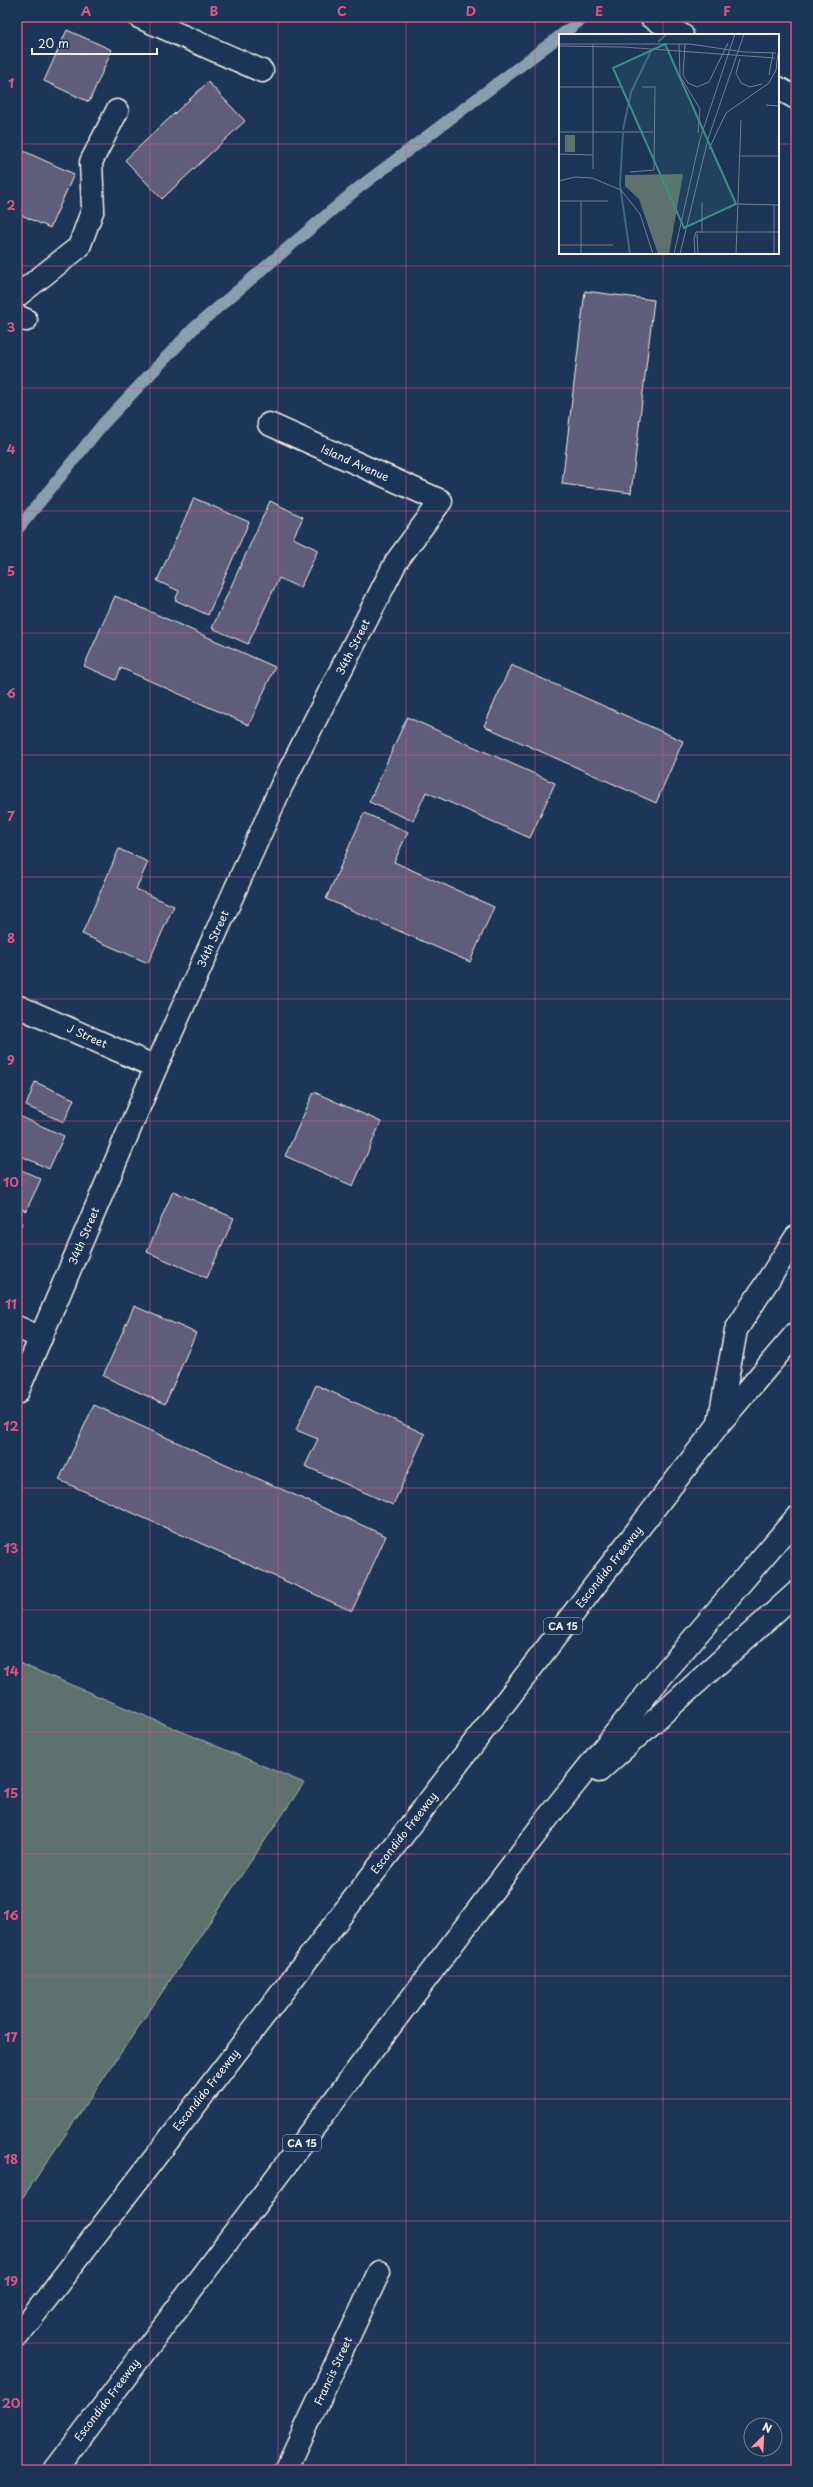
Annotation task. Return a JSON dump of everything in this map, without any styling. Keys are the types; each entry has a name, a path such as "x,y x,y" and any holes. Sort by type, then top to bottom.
{"main road":[{"path":"139,17 262,71"},
{"path":"779,89 796,98"},
{"path":"17,296 79,247 93,209 91,162 117,111"},
{"name":"Island Avenue","path":"269,424 441,501"},
{"name":"34th Street","path":"17,1393 156,1067 281,787 396,562 441,501"},
{"name":"J Street","path":"17,1006 156,1067"},
{"path":"719,1424 736,1330 796,1237"},
{"path":"17,1328 41,1338"},
{"name":"Escondido Freeway","path":"17,2337 719,1424 796,1333"},
{"name":"Escondido Freeway","path":"55,2470 549,1816 659,1679 796,1518"},
{"path":"549,1816 796,1593"},
{"name":"Francis Street","path":"286,2470 380,2272"}],"green space":[{"path":"17,1662 304,1783 17,2206"}],"building":[{"path":"67,30 112,50 89,102 44,81"},
{"path":"208,82 245,121 162,199 125,160"},
{"path":"17,148 74,174 50,228 17,213"},
{"path":"585,291 654,300 631,493 562,484"},
{"path":"194,498 249,522 208,615 175,600 179,591 157,581"},
{"path":"270,501 303,517 293,538 318,550 300,588 279,578 248,644 212,628"},
{"path":"115,596 275,667 249,725 121,668 116,680 84,666"},
{"path":"511,665 683,741 656,803 484,726"},
{"path":"407,717 555,783 530,838 426,792 413,821 369,802"},
{"path":"364,813 408,832 394,862 494,907 470,962 326,899"},
{"path":"119,849 148,862 136,889 174,906 148,963 82,934"},
{"path":"35,1082 74,1099 64,1122 26,1106"},
{"path":"314,1092 381,1122 353,1186 285,1156"},
{"path":"17,1115 64,1136 49,1169 17,1154"},
{"path":"17,1168 41,1179 26,1211 17,1207"},
{"path":"173,1191 234,1218 207,1278 147,1252"},
{"path":"17,1221 22,1223 17,1234"},
{"path":"134,1306 196,1333 165,1404 103,1376"},
{"path":"316,1385 425,1434 393,1505 305,1466 318,1439 296,1430"},
{"path":"94,1405 386,1536 352,1611 59,1480"}],"waterway":[{"path":"562,34 585,17"},
{"path":"17,530 103,424 195,327 357,189 559,37"}]}
